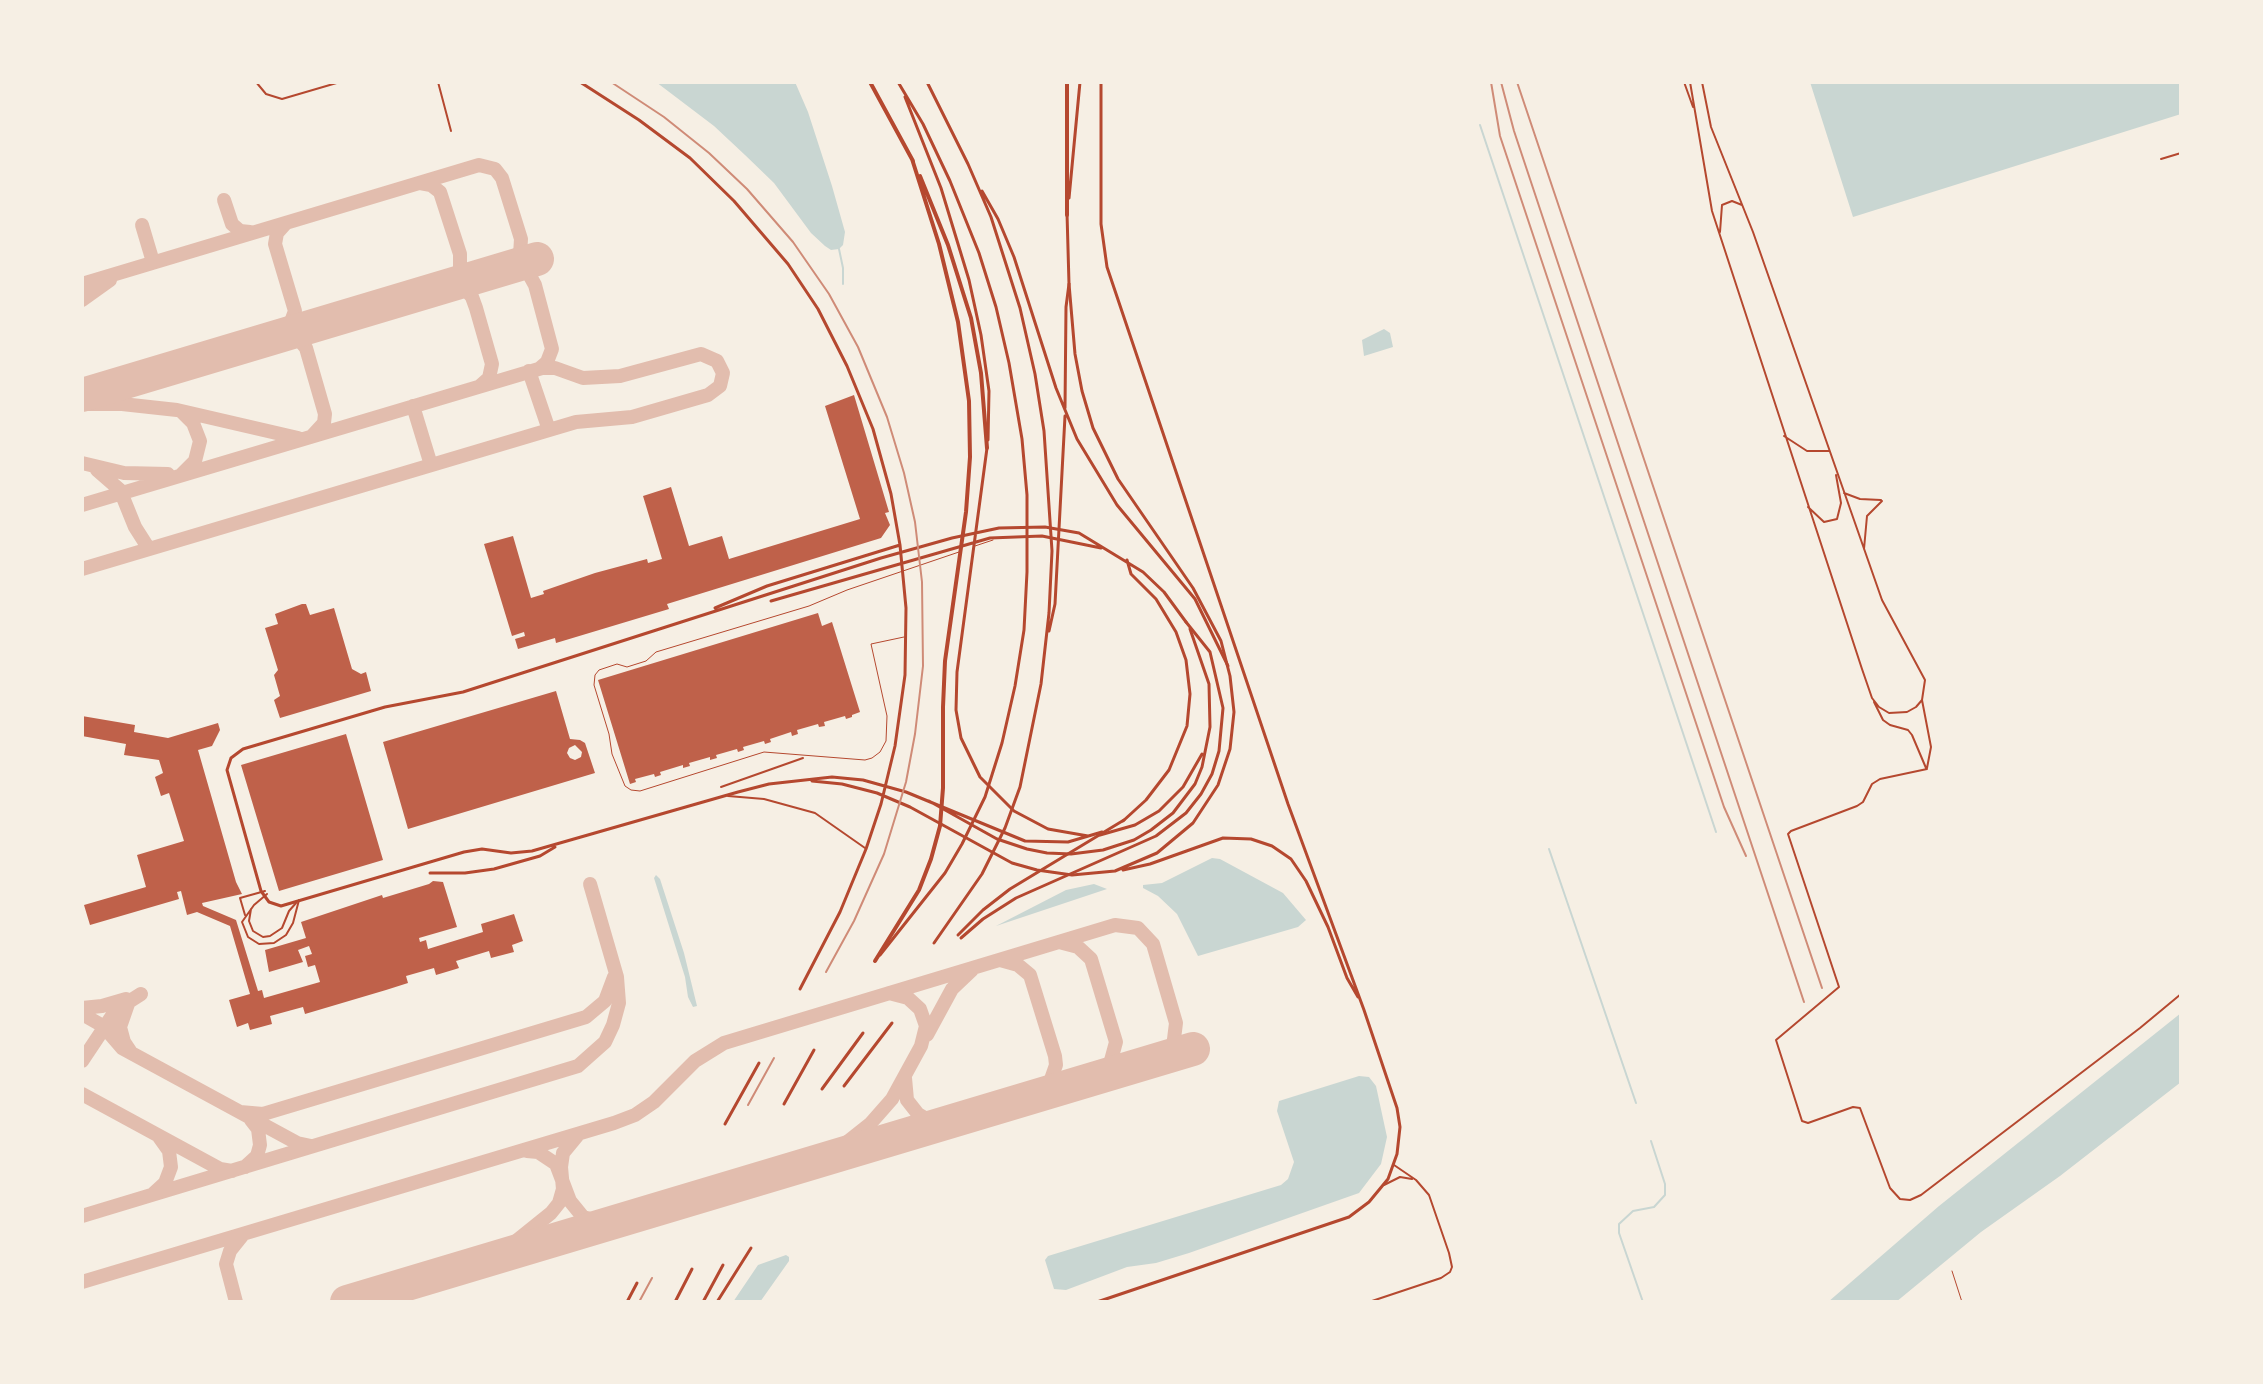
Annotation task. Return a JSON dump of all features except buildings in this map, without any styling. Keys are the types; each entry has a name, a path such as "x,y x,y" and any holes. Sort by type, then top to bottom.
{"highway":[{"path":"870,82 912,159 942,228 969,309 981,373 987,448"},
{"path":"1067,82 1067,215"},
{"path":"875,961 919,890 940,826 945,661 970,467 969,401 958,322 939,244 912,159"}],"street":[{"path":"256,82 266,94 282,99 340,82"},
{"path":"438,82 451,131"},
{"path":"580,82 690,158 749,217 799,279 833,338 867,413 887,478 900,545 906,637 905,675 897,736 881,804 866,849 840,912 800,989"},
{"path":"875,961 945,873 985,797 1015,686 1024,630 1027,572 1027,495 1022,439 1001,325 958,198 923,124 898,82"},
{"path":"927,82 998,219 1014,257 1071,426 1117,505 1195,599 1228,666"},
{"path":"1080,82 1067,215 1069,284 1078,373 1101,445 1128,496 1205,607 1217,630 1228,666 1233,698 1231,741 1225,767 1214,793 1199,816 1173,842 1149,858 1115,871"},
{"path":"1097,1302 1349,1217 1369,1202 1383,1185 1394,1165 1400,1137 1397,1108 1362,1004 1288,804 1107,267 1101,224 1101,82"},
{"path":"1684,82 1695,114"},
{"path":"1690,82 1712,211 1872,698 1883,720 1908,730 1912,735 1927,769"},
{"path":"1702,82 1711,127 1743,206 1864,552 1882,600 1925,680 1922,700 1931,747 1927,769"},
{"path":"902,89 941,188 972,289 989,391 987,448 956,691 961,738 970,762 1000,799 1022,817 1048,829 1083,836 1135,825 1159,811 1188,779 1206,745"},
{"path":"2161,159 2181,153"},
{"path":"976,181 1015,290 1030,346 1040,403 1048,469 1052,551 1046,643"},
{"path":"1720,238 1722,205 1732,201 1743,206"},
{"path":"934,943 982,874 1014,805 1033,731 1055,604 1069,284"},
{"path":"1784,435 1807,451 1829,451"},
{"path":"1807,507 1824,522 1833,522 1839,515 1841,503 1834,465"},
{"path":"1844,493 1882,501 1867,516 1864,552"},
{"path":"1103,549 1079,533 1022,527 968,534 707,612 463,692 385,707 243,749 229,761 227,777 262,893 271,904 288,906 458,854 482,849 521,853 769,784 832,777 870,781 929,801 1017,839 1068,842 1104,831 1124,820"},
{"path":"771,601 969,542 1032,535 1075,541 1127,560 1158,585 1210,652 1223,708 1221,740 1216,763 1201,794 1186,813 1156,836 1016,898 959,936 983,910 1010,889 1124,820 1156,790 1169,770 1187,726 1190,694 1186,660 1176,632 1156,599 1131,574 1127,560"},
{"path":"707,612 767,586 900,545"},
{"path":"929,801 988,835 1017,846 1058,854 1092,852 1134,840 1166,820 1195,784 1202,767 1211,719 1211,693 1202,656 1186,622"},
{"path":"1872,698 1879,707 1898,714 1916,707 1922,700"},
{"path":"721,787 803,758"},
{"path":"1927,769 1880,779 1872,784 1863,802 1857,806 1788,834 1839,987 1776,1040 1802,1121 1808,1123 1853,1107 1860,1108 1890,1188 1900,1199 1910,1200 1921,1195 2181,994"},
{"path":"804,781 867,790 900,802 1012,863 1061,875 1105,873 1150,864 1223,838 1251,839 1272,846 1291,859 1306,881 1347,978 1362,1004"},
{"path":"723,796 764,799 815,813 866,849"},
{"path":"430,873 494,869 540,856 562,844"},
{"path":"246,916 240,898 266,892 251,908 242,927 248,937 259,944 274,943 289,929 300,899 289,911 282,928 270,936 258,935 250,926 251,908"},
{"path":"844,1086 892,1023"},
{"path":"822,1089 863,1033"},
{"path":"784,1104 814,1050"},
{"path":"725,1124 759,1063"},
{"path":"1369,1302 1441,1278 1450,1272 1449,1253 1429,1195 1416,1180 1394,1165"},
{"path":"1383,1185 1400,1177 1416,1180"},
{"path":"717,1302 751,1248"},
{"path":"703,1302 723,1265"},
{"path":"675,1302 692,1269"},
{"path":"627,1302 637,1283"},
{"path":"1103,1302 1123,1294"}],"lane":[{"path":"906,637 871,644 887,716 886,741 872,758 764,752 640,791 625,786 612,754 594,685 599,670 617,664 627,667 646,661 656,652 809,606 1003,536"},
{"path":"1952,1271 1962,1302"}],"shaded area":[{"path":"656,82 795,82 832,186 845,232 843,245 831,250 825,246 811,233 774,183 714,126"},
{"path":"1810,82 2181,82 2181,114 1853,217"},
{"path":"1384,329 1390,333 1393,347 1364,356 1362,340"},
{"path":"1212,858 1220,859 1283,893 1306,920 1298,927 1198,956 1177,914 1143,885 1162,883"},
{"path":"656,875 660,879 684,953 697,1006 693,1007 688,997 685,977 654,878"},
{"path":"1094,884 1107,889 996,926 1066,890"},
{"path":"2181,1013 2181,1082 2060,1176 1981,1232 1896,1302 1828,1302 1939,1206"},
{"path":"1359,1076 1369,1077 1376,1086 1387,1137 1381,1164 1359,1193 1189,1253 1156,1263 1127,1267 1066,1290 1054,1289 1045,1260 1048,1256 1281,1185 1288,1179 1294,1162 1277,1111 1279,1101"},
{"path":"786,1255 789,1261 760,1302 733,1302 758,1265"}],"waterway":[{"path":"1480,125 1716,832"},
{"path":"839,249 843,284"},
{"path":"1549,849 1636,1103"},
{"path":"1643,1302 1619,1233 1619,1224 1633,1211 1654,1207 1665,1195 1665,1184 1651,1141"}],"taxiway":[{"path":"82,284 479,165 495,169 502,178 521,239 520,255 506,268"},
{"path":"420,183 431,185 440,192 460,254 460,272 447,286"},
{"path":"224,200 232,224 240,231 250,232"},
{"path":"276,336 289,327 295,311 275,244 277,233 286,223"},
{"path":"142,225 153,262"},
{"path":"506,268 522,269 535,285 552,349 547,362 539,369"},
{"path":"82,300 110,280"},
{"path":"447,286 466,290 476,308 492,364 489,378 480,386"},
{"path":"273,338 290,336 306,348 325,414 324,423 312,436"},
{"path":"82,505 542,368 555,368 583,378 620,376 701,354 717,361 723,373 720,386 708,395 632,417 576,422 82,569"},
{"path":"529,371 549,430"},
{"path":"82,404 122,404 177,410 298,438"},
{"path":"413,406 431,465"},
{"path":"182,412 193,423 200,441 195,461 182,474"},
{"path":"82,463 124,473 168,474"},
{"path":"97,470 120,490 135,527 149,549"},
{"path":"82,1216 578,1066 605,1042 619,1003 617,977 590,884"},
{"path":"82,1282 614,1123 635,1115 654,1102 695,1061 724,1043 1115,925 1138,928 1153,944 1176,1023 1172,1055"},
{"path":"1059,942 1078,947 1091,959 1116,1042 1110,1064 1102,1073 1085,1081"},
{"path":"1000,960 1018,965 1030,975 1055,1056 1056,1065 1050,1082 1042,1091 1024,1100"},
{"path":"927,1035 952,989 972,970"},
{"path":"240,1112 263,1114 586,1017 605,1001 614,977"},
{"path":"800,1167 841,1147 870,1124 892,1099 921,1046 926,1026 920,1009 908,998 889,993"},
{"path":"82,1061 116,1010 141,994"},
{"path":"82,1008 126,999"},
{"path":"128,1004 120,1027 130,1051"},
{"path":"82,1014 103,1026 122,1048 297,1143 311,1146"},
{"path":"905,1078 907,1100 918,1114 930,1121 954,1121"},
{"path":"82,1094 220,1169 232,1171"},
{"path":"245,1167 257,1156 260,1145 258,1129 251,1120"},
{"path":"464,1267 510,1246 551,1213 559,1203 563,1189 563,1153 577,1136"},
{"path":"153,1194 165,1183 171,1167 169,1151 159,1137"},
{"path":"527,1151 538,1152 556,1164 570,1201 583,1217 601,1222 623,1220"},
{"path":"236,1302 226,1264 230,1251 242,1236"}],"runway":[{"path":"82,395 537,259"},
{"path":"347,1302 1193,1049"}],"railway":[{"path":"611,82 664,117 709,153 747,189 793,242 829,294 858,347 887,417 904,473 915,522 922,582 923,666 915,734 906,782 884,854 854,921 826,972"},
{"path":"1491,82 1500,136 1724,807 1746,856"},
{"path":"1501,82 1514,131 1804,1002"},
{"path":"1517,82 1822,988"},
{"path":"748,1105 774,1058"},
{"path":"639,1302 652,1278"}]}
